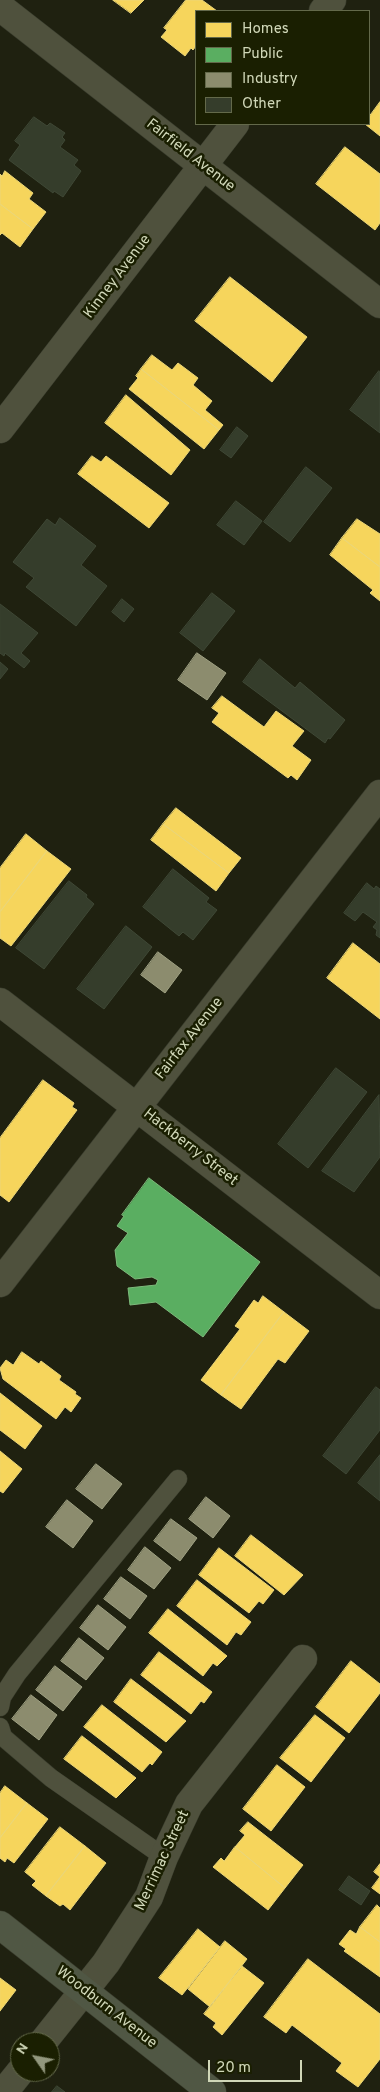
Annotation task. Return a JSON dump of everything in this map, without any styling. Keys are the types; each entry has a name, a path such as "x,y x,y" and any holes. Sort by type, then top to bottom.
{"street":[{"path":"324,10 332,0"},
{"name":"Fairfield Avenue","path":"0,7 380,304"},
{"name":"Kinney Avenue","path":"0,430 234,125"},
{"name":"Fairfax Avenue","path":"0,1283 380,794"},
{"name":"Hackberry Street","path":"0,1002 380,1295"},
{"name":"Merrimac Street","path":"51,2032 121,1942 149,1897 164,1856 189,1804 303,1659"},
{"name":"Woodburn Avenue","path":"0,1925 212,2092"},
{"path":"4,2092 12,2082"}],"lane":[{"path":"0,1707 2,1697 18,1674 178,1479"},
{"path":"0,1727 3,1738 51,1778 164,1856"}],"building: Homes":[{"path":"113,0 144,0 131,13"},
{"path":"186,0 202,0 216,10 195,10 195,47 193,50 191,48 185,56 161,37 167,30 164,28"},
{"path":"380,102 380,136 366,125 370,125 370,116"},
{"path":"345,147 380,174 380,223 375,230 316,184"},
{"path":"5,171 33,193 29,199 46,212 33,229 0,204 0,174 2,176"},
{"path":"0,204 33,229 20,247 2,233 0,235"},
{"path":"230,277 307,337 272,382 195,321"},
{"path":"152,355 172,370 178,363 198,378 193,385 212,401 205,410 223,425 219,430 141,369"},
{"path":"141,369 219,430 204,449 129,389 138,378 136,376"},
{"path":"126,395 190,450 171,475 105,423"},
{"path":"92,456 101,462 106,456 169,503 149,528 78,474"},
{"path":"357,519 380,534 380,567 342,538"},
{"path":"342,538 380,567 380,601 370,593 373,590 330,555"},
{"path":"222,696 264,727 276,711 304,731 292,746 311,760 297,780 291,775 288,778 212,722 219,713 212,708"},
{"path":"176,808 241,858 229,873 163,824"},
{"path":"163,824 229,873 216,891 151,840"},
{"path":"26,834 47,851 0,912 0,868"},
{"path":"47,851 71,869 11,946 0,938 0,912"},
{"path":"353,943 380,964 380,1019 327,978"},
{"path":"43,1080 74,1103 72,1107 77,1110 9,1202 0,1195 0,1138"},
{"path":"263,1296 284,1312 221,1395 201,1380 240,1329 235,1326 254,1300 258,1303"},
{"path":"284,1312 309,1331 285,1363 278,1359 241,1409 221,1395"},
{"path":"22,1352 39,1364 41,1361 61,1376 59,1380 81,1398 71,1412 65,1407 56,1419 3,1379 0,1368 6,1360 13,1365"},
{"path":"0,1393 42,1426 25,1449 0,1430"},
{"path":"0,1451 22,1469 3,1493 0,1491"},
{"path":"251,1535 303,1575 284,1595 235,1556"},
{"path":"219,1548 274,1590 263,1604 259,1601 249,1613 199,1575"},
{"path":"197,1580 251,1622 241,1635 236,1632 227,1645 177,1606"},
{"path":"168,1609 227,1656 217,1666 213,1663 203,1676 149,1633"},
{"path":"159,1652 212,1692 204,1703 201,1701 191,1714 141,1675"},
{"path":"351,1661 380,1684 380,1693 349,1733 316,1707"},
{"path":"131,1679 186,1721 166,1742 114,1702"},
{"path":"102,1705 162,1752 152,1765 150,1763 142,1772 84,1727"},
{"path":"315,1715 345,1738 311,1782 280,1758"},
{"path":"82,1736 136,1778 116,1798 64,1759"},
{"path":"277,1765 305,1787 271,1831 243,1809"},
{"path":"5,1786 27,1803 0,1838 0,1793"},
{"path":"27,1803 48,1819 14,1863 7,1858 5,1862 0,1858 0,1838"},
{"path":"248,1822 303,1865 285,1888 235,1847 245,1835 240,1831"},
{"path":"60,1827 85,1846 46,1896 32,1885 36,1881 25,1872"},
{"path":"85,1846 106,1863 70,1910 63,1904 60,1906 46,1896"},
{"path":"235,1847 285,1888 268,1910 213,1867 221,1858 224,1861"},
{"path":"380,1864 380,1877 374,1872"},
{"path":"380,1877 380,1894 372,1888"},
{"path":"377,1905 380,1908 380,1942 360,1927"},
{"path":"360,1927 380,1942 380,1977 344,1951 346,1949 339,1944 350,1930 356,1934"},
{"path":"198,1929 220,1947 182,1995 159,1978"},
{"path":"225,1941 247,1959 210,2007 188,1989"},
{"path":"308,1959 380,2014 380,2059 358,2087 336,2071 342,2063 292,2025 286,2033 264,2017"},
{"path":"242,1966 264,1983 222,2035 213,2027 216,2023 204,2014"},
{"path":"0,1978 16,1990 0,2011"}],"building: Public":[{"path":"149,1178 260,1262 203,1337 156,1302 130,1305 128,1288 156,1285 158,1280 152,1277 135,1279 117,1266 115,1250 128,1233 117,1226 124,1216 122,1215"}],"building: Industry":[{"path":"197,653 226,673 207,700 178,680"},
{"path":"158,952 182,970 165,993 141,975"},
{"path":"96,1464 122,1484 102,1509 76,1489"},
{"path":"206,1497 230,1516 213,1538 189,1519"},
{"path":"67,1500 93,1521 73,1548 46,1527"},
{"path":"171,1519 197,1538 180,1561 154,1541"},
{"path":"145,1547 171,1568 154,1589 128,1570"},
{"path":"121,1577 147,1596 130,1619 104,1599"},
{"path":"98,1605 126,1627 108,1650 80,1628"},
{"path":"79,1638 104,1658 86,1680 61,1661"},
{"path":"55,1666 82,1687 63,1711 36,1690"},
{"path":"31,1695 57,1715 39,1740 12,1719"}],"building: Other":[{"path":"34,117 47,126 50,123 65,133 62,137 65,140 60,147 78,160 74,165 81,171 63,197 54,191 53,193 9,160 20,145 15,141"},
{"path":"379,371 380,373 380,433 350,410"},
{"path":"237,427 248,436 231,458 220,450"},
{"path":"306,467 332,488 290,542 264,522"},
{"path":"236,501 262,521 244,545 217,525"},
{"path":"60,518 96,546 81,565 107,586 76,626 26,587 34,578 13,562 47,519 55,525"},
{"path":"212,593 235,611 203,651 180,633"},
{"path":"122,599 134,609 124,622 112,612"},
{"path":"0,604 38,633 21,653 30,661 24,668 5,653 4,656 0,653"},
{"path":"260,659 295,688 300,682 345,720 330,739 328,738 325,743 243,682"},
{"path":"0,662 8,669 0,679"},
{"path":"173,869 209,898 206,902 217,910 193,940 183,932 179,936 143,907"},
{"path":"69,881 87,895 86,897 94,904 44,969 16,948"},
{"path":"367,883 374,889 376,886 380,889 380,938 376,935 377,930 373,927 377,922 363,912 355,921 344,913"},
{"path":"126,926 152,947 104,1009 77,989"},
{"path":"336,1068 367,1092 308,1168 278,1144"},
{"path":"379,1095 380,1157 354,1192 322,1171"},
{"path":"376,1387 380,1390 380,1430 346,1474 323,1456"},
{"path":"380,1455 380,1501 358,1483"},
{"path":"349,1876 370,1891 361,1905 339,1890"},
{"path":"57,2086 65,2092 52,2092"}]}
